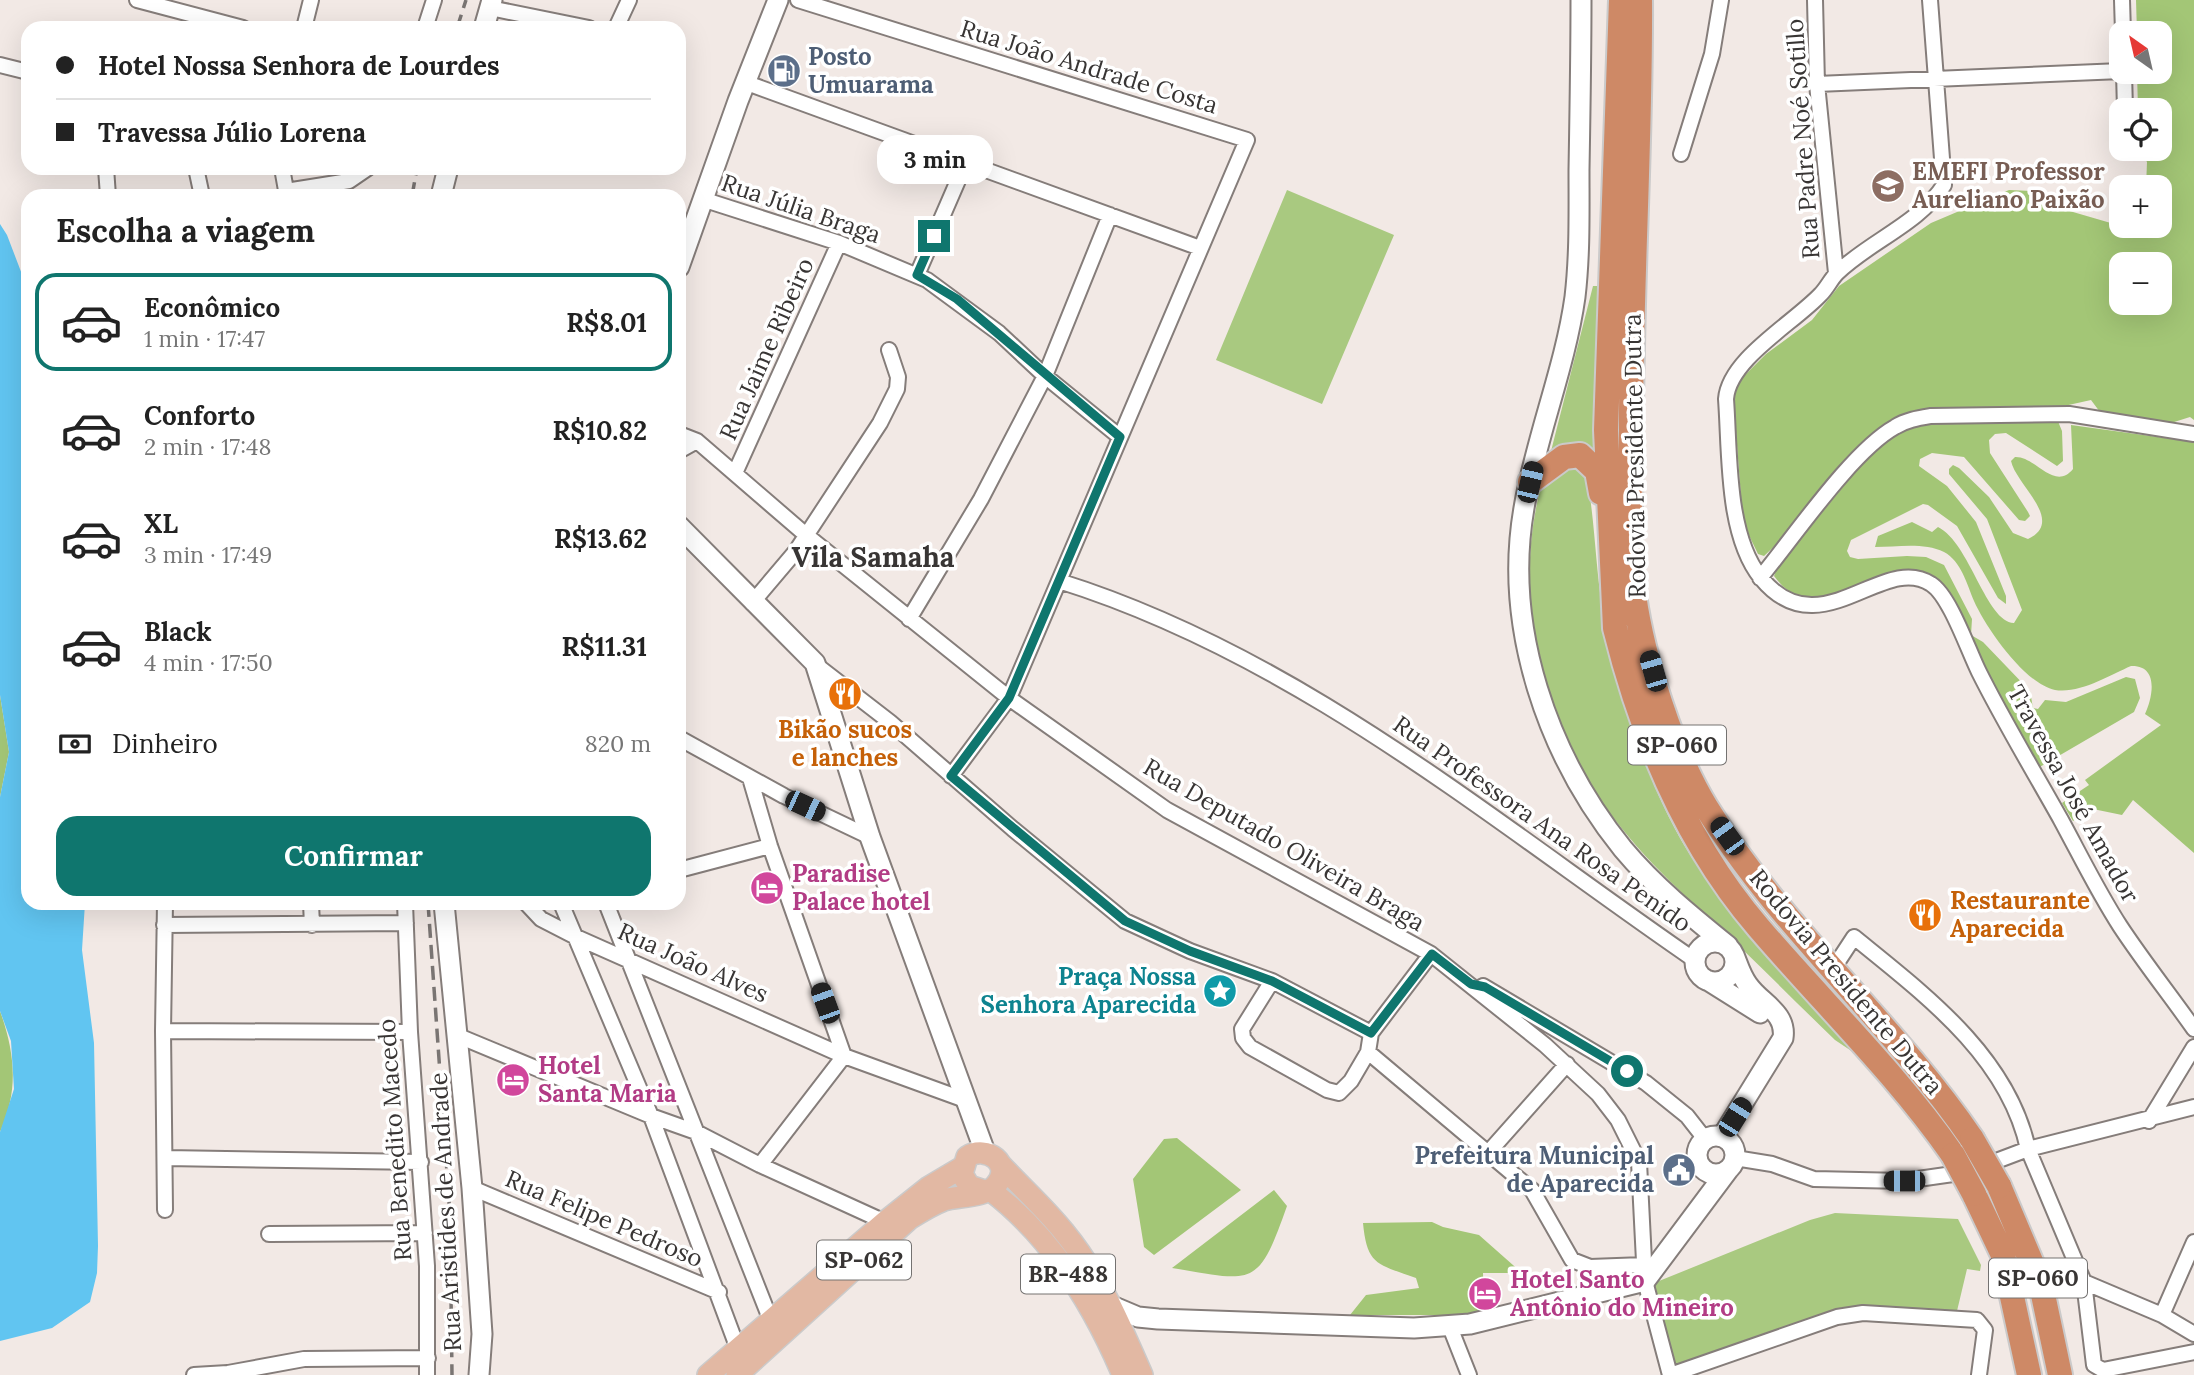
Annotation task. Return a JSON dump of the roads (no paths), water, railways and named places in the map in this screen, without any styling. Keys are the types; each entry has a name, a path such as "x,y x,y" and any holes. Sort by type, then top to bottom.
{"highway":[{"name":"Rodovia Presidente Dutra","path":"1621,0 1606,430 1615,628 1634,698 1658,764 1692,835 1757,926 1902,1086 1948,1166 1974,1194 2003,1255 2029,1375"},
{"name":"Rodovia Presidente Dutra","path":"1640,0 1640,134 1631,393 1634,594 1663,711 1688,774 1707,807 1754,875 1918,1066 1972,1139 1999,1186 2041,1285 2060,1375"},
{"path":"1530,482 1573,454 1592,463 1601,483 1602,524 1612,573"}],"main road":[{"name":"SP-062","path":"737,1375 780,1321 885,1222 929,1187 961,1168 967,1157 992,1158"},
{"path":"961,1168 964,1180 969,1186 987,1191 1001,1176 992,1158"},
{"path":"992,1158 1064,1232 1112,1306"},
{"name":"SP-062","path":"708,1375 738,1349 780,1321 909,1219 940,1202 987,1191"},
{"name":"BR-488","path":"987,1191 1015,1210 1088,1300 1123,1375"},
{"path":"909,1219 963,1202 988,1207 1026,1224"},
{"name":"BR-488","path":"1112,1306 1142,1375"}],"street":[{"path":"137,0 216,21"},
{"path":"306,21 312,0"},
{"path":"427,21 434,0"},
{"path":"619,21 629,0"},
{"path":"686,246 738,101 778,0"},
{"name":"Rua João Andrade Costa","path":"798,0 1247,140 1200,248"},
{"path":"1581,0 1579,256 1574,299 1520,531 1520,591 1532,668 1566,762 1580,789 1622,848 1686,912 1731,951 1747,985 1782,1023 1783,1038 1714,1138 1698,1148 1698,1208"},
{"path":"1681,155 1713,54 1721,0"},
{"name":"Rua Padre Noé Sotillo","path":"1815,0 1817,84 1836,273"},
{"path":"1930,0 1944,186 1925,208 1836,273 1822,293 1738,370 1727,389 1737,527 1748,557 1760,578 1861,456 1883,435 1911,420 1931,416 2069,414 2194,433"},
{"path":"2122,0 2123,21"},
{"path":"486,21 491,4 560,21"},
{"path":"0,65 21,70"},
{"path":"1817,84 2109,72"},
{"path":"747,83 1200,248 1009,698 951,776"},
{"path":"917,275 966,162"},
{"path":"311,189 349,181 358,175"},
{"name":"Rua Júlia Braga","path":"702,199 839,243 917,275 957,299 1120,437"},
{"path":"909,619 981,499 1045,376 1110,215"},
{"name":"Rua Jaime Ribeiro","path":"735,473 839,243"},
{"path":"752,603 796,551 880,423 897,389 898,377 889,350"},
{"name":"Rua Deputado Oliveira Braga","path":"686,436 697,442 806,535 1009,698 1167,810 1432,954 1471,984"},
{"path":"686,448 697,442"},
{"path":"686,533 752,603 815,663 890,722 1125,921 1190,951 1272,981 1371,1033"},
{"name":"Travessa José Amador","path":"1760,578 1783,597 1816,606 1903,578 1931,584 1946,603 1984,682 2120,925 2194,1029"},
{"name":"Rua Professora Ana Rosa Penido","path":"1059,581 1122,601 1189,630 1308,695 1443,779 1696,959"},
{"path":"815,663 870,837 965,1100 992,1158"},
{"path":"686,742 750,778 870,837"},
{"path":"750,778 769,846 844,1056 760,1165"},
{"path":"686,868 769,846"},
{"path":"165,910 165,1210"},
{"path":"312,910 313,925"},
{"name":"Rua Benedito Macedo","path":"405,910 410,1032 425,1233 427,1375"},
{"name":"Rua Aristides de Andrade","path":"445,910 460,1039 472,1188 482,1334 479,1375"},
{"name":"Rua Aristides de Andrade","path":"457,910 460,1039"},
{"name":"Rua João Alves","path":"533,910 541,919 576,937 844,1056 965,1100"},
{"path":"564,910 651,1116 719,1292 738,1349"},
{"path":"609,910 696,1132 780,1321"},
{"path":"1686,912 1696,931 1696,959"},
{"path":"164,925 406,923"},
{"path":"1833,969 1854,937 1948,1015 2008,1095 2024,1127 2028,1149 2084,1282 2094,1365 2103,1370 2194,1352"},
{"name":"Rua Professora Ana Rosa Penido","path":"1731,951 1713,942 1706,944 1696,959 1697,969 1708,980 1759,1012 1783,1038"},
{"path":"1708,980 1721,981 1731,974 1731,951"},
{"path":"1272,981 1242,1029 1243,1038 1250,1047 1339,1093 1351,1081 1368,1052 1371,1033 1432,954"},
{"path":"1471,984 1567,1064 1598,1094 1618,1120 1639,1161 1645,1273 1670,1375 1848,1314 1978,1320 1985,1331 1979,1375"},
{"path":"1112,1306 1138,1317 1158,1319 1450,1327 1543,1308 1645,1273 1731,1164 1733,1145 1714,1138 1646,1083 1485,987 1471,984"},
{"path":"163,1031 410,1032"},
{"path":"460,1039 696,1132 760,1165 885,1222"},
{"path":"2149,1121 2194,1047"},
{"path":"1368,1052 1532,1190 1572,1260 1602,1268 1645,1273"},
{"path":"1487,1154 1567,1064"},
{"path":"1697,1160 1707,1172 1715,1175 1731,1164 1772,1164 1802,1176 1837,1181 1904,1181 1948,1166 2004,1161 2028,1149 2149,1121 2194,1107"},
{"path":"166,1158 421,1162"},
{"name":"Rua Felipe Pedroso","path":"472,1188 719,1292"},
{"path":"269,1234 425,1233"},
{"path":"2162,1315 2194,1242"},
{"path":"2084,1282 2162,1315 2194,1334"},
{"path":"1450,1327 1469,1375"},
{"path":"194,1375 228,1373 304,1359 428,1357"}],"water":[{"path":"0,224 21,272 21,910 85,910 82,950 94,1043 98,1246 97,1273 90,1302 52,1328 0,1341 0,1132 14,1089 11,1041 0,1011 0,797 9,752 0,695"}],"railway":[{"path":"459,21 466,0"},
{"path":"413,189 416,175"},
{"path":"428,910 450,1215 452,1375"}],"place":[{"name":"Posto Umuarama","path":"784,71"},
{"name":"EMEFI Professor Aureliano Paixão","path":"1888,186"},
{"name":"Bikão sucos e lanches","path":"845,694"},
{"name":"Paradise Palace hotel","path":"767,888"},
{"name":"Restaurante Aparecida","path":"1925,915"},
{"name":"Praça Nossa Senhora Aparecida","path":"1220,991"},
{"name":"Hotel Santa Maria","path":"513,1080"},
{"name":"Prefeitura Municipal de Aparecida","path":"1679,1170"},
{"name":"Hotel Santo Antônio do Mineiro","path":"1485,1294"}],"district":[{"name":"Vila Samaha","path":"873,557"}]}
